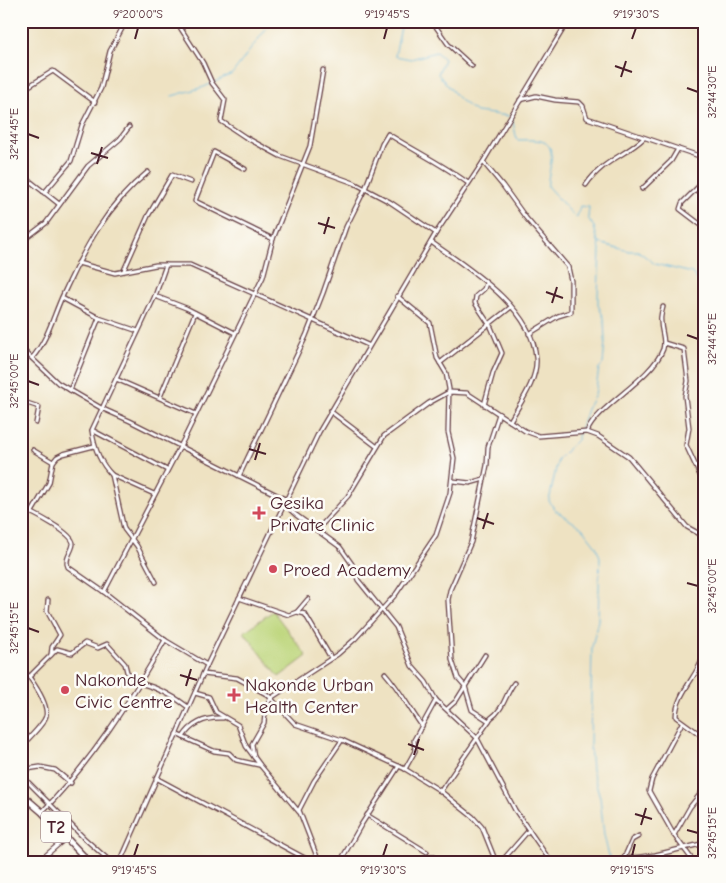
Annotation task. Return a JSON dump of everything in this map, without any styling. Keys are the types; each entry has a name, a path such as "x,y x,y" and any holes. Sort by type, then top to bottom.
{"highway":[{"name":"T2","path":"21,794 42,812 89,862"}],"street":[{"path":"44,192 68,166 82,125 101,88 110,51 126,21"},
{"path":"176,21 203,62 212,83 225,100 221,121 264,148 302,166 338,177 394,204 436,233"},
{"path":"435,21 434,24 448,44 472,66"},
{"path":"120,862 207,665 330,411 357,369 368,345 436,233 483,162 568,21"},
{"path":"104,592 180,446 263,277 273,239 310,146 323,70"},
{"path":"21,91 53,71 95,102"},
{"path":"520,100 536,96 579,102 587,118 705,158"},
{"path":"21,242 46,223 88,166 120,139 128,127"},
{"path":"240,476 312,320 343,233 365,190 382,144 388,134 428,159 437,161 468,183"},
{"path":"586,185 614,157 644,138"},
{"path":"642,189 671,161 678,149"},
{"path":"245,169 214,152 195,201 273,239"},
{"path":"483,162 526,218 568,267 570,274 571,312 558,316 529,334"},
{"path":"32,358 43,342 78,263 106,216 123,194 148,172"},
{"path":"21,174 59,204"},
{"path":"124,271 148,216 172,176 191,182"},
{"path":"705,180 682,203 680,209 705,228"},
{"path":"431,242 498,292 511,307 529,334 536,360 528,390 510,421"},
{"path":"78,263 104,271 124,271 166,265 190,265 368,345"},
{"path":"154,494 112,474 102,464 94,446 92,430 154,296 166,265"},
{"path":"484,406 493,373 502,353 489,324 475,303 476,296 484,290 486,283"},
{"path":"154,296 235,333"},
{"path":"254,757 252,744 264,724 266,706 272,698 331,658 355,639 400,588 436,535 452,481 454,458 448,432 449,392 446,374 437,358 430,323 398,296"},
{"path":"62,298 100,318 138,331"},
{"path":"440,363 511,307"},
{"path":"585,432 592,423 641,377 661,352 664,343 660,321 663,307"},
{"path":"160,397 195,314"},
{"path":"70,390 100,318"},
{"path":"664,343 684,350 688,381 685,396 689,428 686,445 705,486"},
{"path":"21,348 47,375 70,390 101,408 240,476 285,502 340,547 352,564 358,580 396,627 412,666 426,682 436,700 477,738 515,810 551,862"},
{"path":"21,356 26,352"},
{"path":"116,378 196,414"},
{"path":"317,530 348,496 376,446 392,429 449,392 466,393 525,431 544,437 585,432 604,440 629,457 687,526 705,537"},
{"path":"21,401 39,407 36,423"},
{"path":"330,411 376,446"},
{"path":"489,721 473,711 468,702 469,698 465,686 458,678 452,660 448,600 450,590 471,542 484,479 488,447 499,414"},
{"path":"92,430 167,470"},
{"path":"32,512 49,483 53,462 63,454 94,446"},
{"path":"33,450 53,462"},
{"path":"112,474 124,529 137,546 156,582"},
{"path":"452,481 470,483 484,479"},
{"path":"21,508 32,512 71,538 73,545 66,561 68,567 104,592 165,640 207,665"},
{"path":"239,598 286,615 297,612 305,614 331,658"},
{"path":"297,612 308,599"},
{"path":"48,600 47,611 60,635 52,647 51,655"},
{"path":"42,812 70,783 140,683 165,640"},
{"path":"30,676 58,649 73,652 85,643 98,648 107,644 125,664 127,672 140,683 154,687 166,695 173,695 188,707"},
{"path":"705,646 704,655 695,675 676,705 676,717 705,738"},
{"path":"447,710 456,701 485,656"},
{"path":"21,668 30,676 46,707 46,716 21,747"},
{"path":"385,673 407,700 408,706 422,726"},
{"path":"203,674 234,676 272,698 284,714 295,724 342,740 405,769 473,817 482,827 496,862"},
{"path":"440,792 489,721 505,702 505,695 514,683"},
{"path":"195,693 210,698 216,712 238,725 254,757 299,812 319,862"},
{"path":"405,769 415,751 414,740 436,700"},
{"path":"182,737 188,730 206,719 226,719"},
{"path":"682,723 659,764 649,787 651,796 674,835 694,862"},
{"path":"176,734 214,751 228,753 236,760 260,765"},
{"path":"299,812 314,781 342,740"},
{"path":"340,862 399,766"},
{"path":"21,770 40,767 55,770 70,783"},
{"path":"21,775 111,862"},
{"path":"156,778 312,862"},
{"path":"674,835 690,807 705,788"},
{"path":"368,815 427,852"},
{"path":"501,862 529,830"},
{"path":"624,859 632,840 639,836"},
{"path":"38,862 66,838"},
{"path":"602,862 631,860 705,843"},
{"path":"433,856 440,862"}],"green space":[{"path":"273,611 307,656 279,677 244,632"}],"waterway":[{"path":"172,96 204,87 232,74 272,21"},
{"path":"395,21 401,27 395,56 411,59 436,52 444,59 438,74 460,100 476,112 509,116"},
{"path":"512,118 517,140 538,140 548,145 551,150 548,187 575,217 577,217 580,206 589,207 588,218 594,227 600,249 598,305 604,318 605,342 603,364 599,368 595,395 587,409 577,440 558,459 549,501 555,510 582,528 596,546 600,557 598,620 592,647 590,745 592,770 600,797 604,835 610,861"},
{"path":"599,243 629,251 638,251 655,264 692,273 705,290"}],"place":[{"name":"Gesika Private Clinic","path":"259,513"},
{"name":"Proed Academy","path":"273,569"},
{"name":"Nakonde Civic Centre","path":"65,690"},
{"name":"Nakonde Urban Health Center","path":"234,695"}]}
